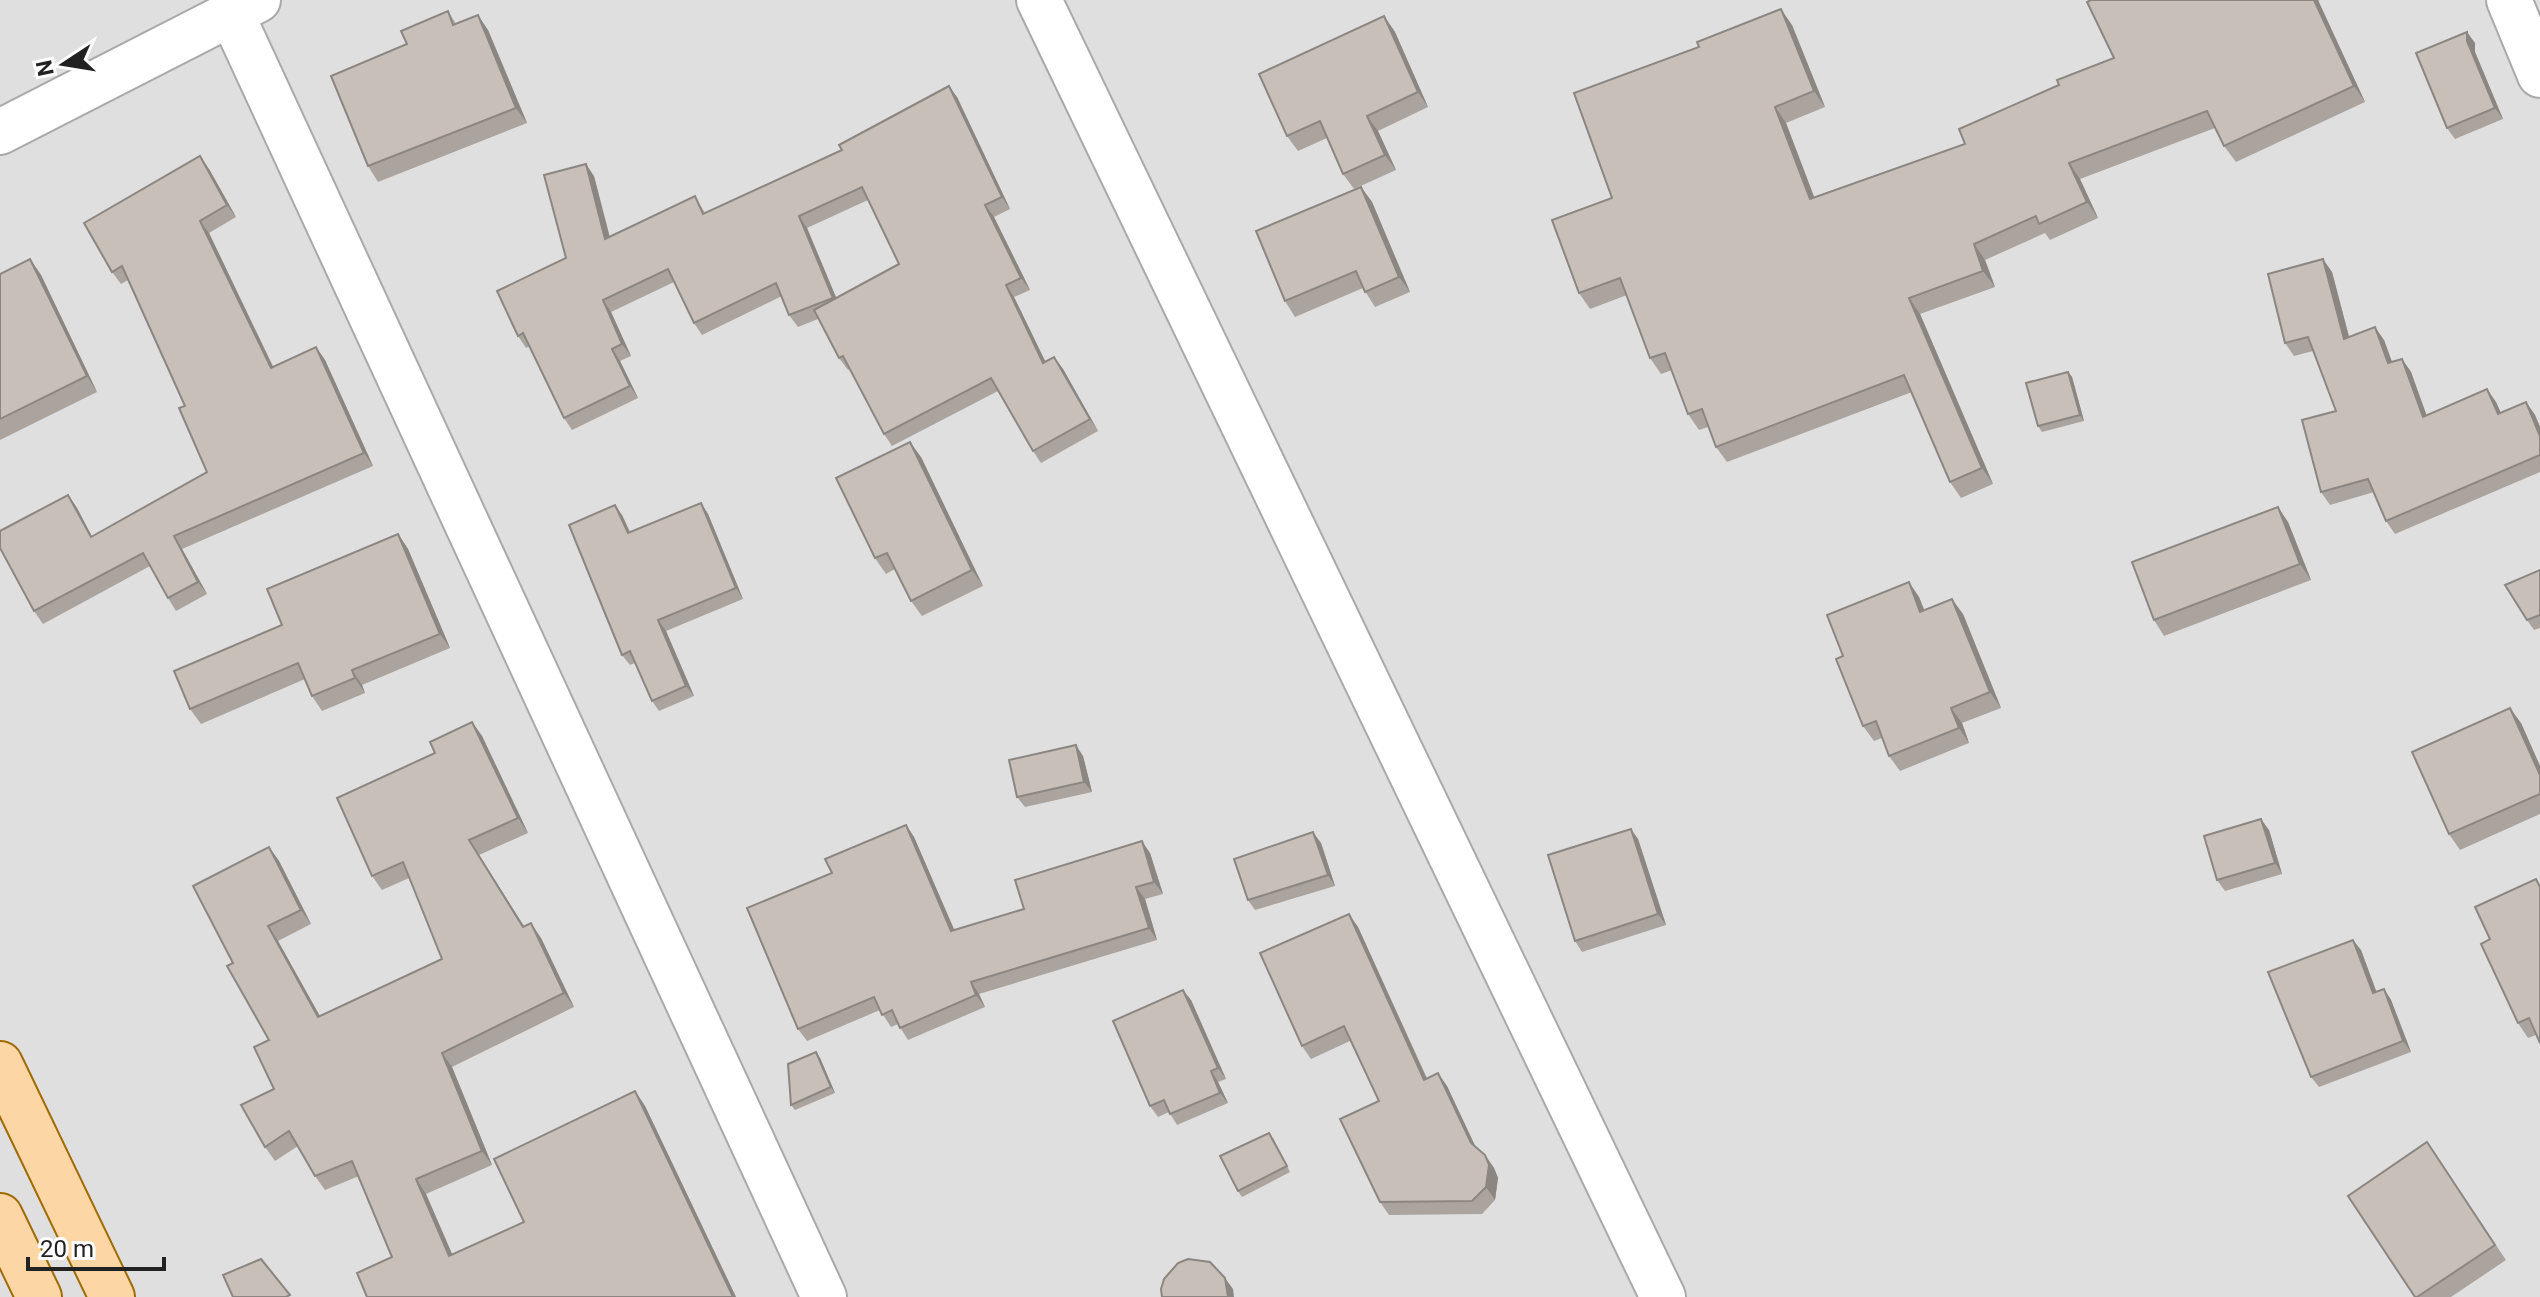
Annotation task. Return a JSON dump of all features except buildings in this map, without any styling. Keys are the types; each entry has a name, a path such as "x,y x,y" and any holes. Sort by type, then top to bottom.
{"main road":[{"path":"0,1064 112,1297"},
{"path":"0,1216 39,1297"}],"street":[{"path":"1039,0 1663,1297"},
{"path":"2509,0 2540,75"},
{"path":"0,132 245,6 824,1297"}],"shaded area":[{"path":"0,0 2540,0 2540,1297 0,1297"}]}
